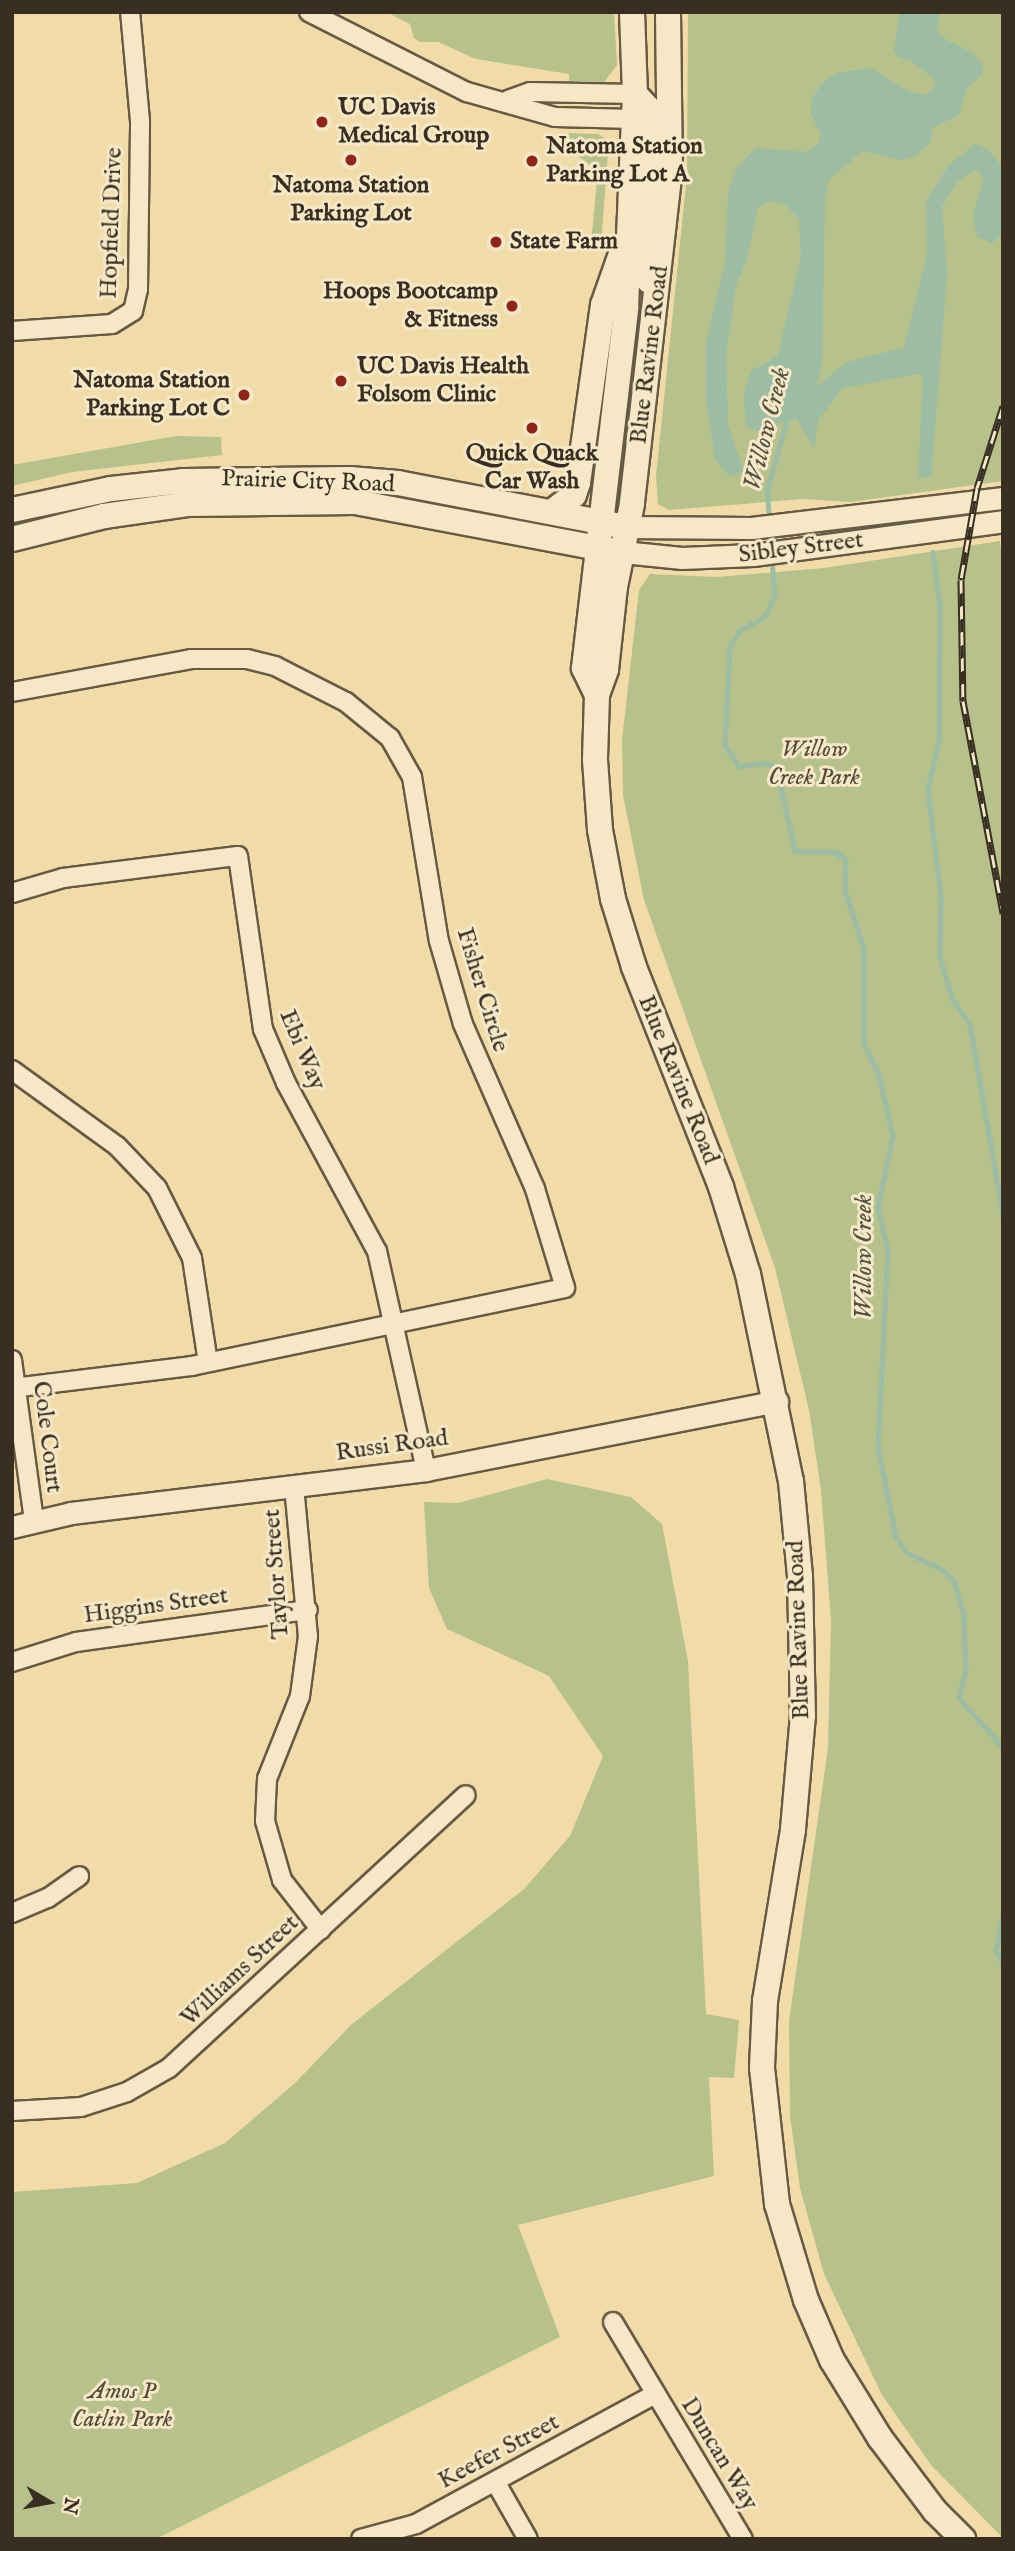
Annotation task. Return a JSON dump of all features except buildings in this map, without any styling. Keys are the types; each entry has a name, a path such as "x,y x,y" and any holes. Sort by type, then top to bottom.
{"main road":[{"name":"Blue Ravine Road","path":"611,550 602,523 626,308 626,241 639,107 632,12"},
{"name":"Blue Ravine Road","path":"670,16 672,136 657,301 628,527 611,550 584,668 597,695 597,800 613,899 661,1040 721,1187 748,1274 777,1401 797,1536 803,1715 793,1830 765,2001 763,2092 771,2171 795,2267 832,2360 887,2448 962,2539"},
{"path":"657,301 643,258 653,135 639,107 670,16"},
{"path":"554,510 574,495 578,483 605,295 626,241"},
{"name":"Prairie City Road","path":"12,510 111,489 228,478 398,483 554,510 602,523"},
{"name":"Prairie City Road","path":"12,539 104,516 187,504 355,502 611,550"},
{"name":"Sibley Street","path":"602,523 628,527"}],"street":[{"name":"Hopfield Drive","path":"12,331 112,324 133,311 138,290 139,121 130,12"},
{"path":"309,12 453,88 508,100 529,112 555,117 639,107"},
{"path":"508,100 530,92 639,107"},
{"name":"Sibley Street","path":"628,527 751,527 1003,498"},
{"name":"Sibley Street","path":"611,550 682,558 753,555 1003,521"},
{"name":"Fisher Circle","path":"12,692 191,659 247,659 296,676 361,711 402,756 418,803 430,898 450,982 479,1064 535,1188 565,1288 208,1362 14,1387"},
{"name":"Ebi Way","path":"12,893 64,878 238,856 263,1028 286,1083 365,1224 387,1284 426,1470"},
{"path":"12,1070 117,1146 157,1188 192,1258 208,1362"},
{"name":"Cole Court","path":"12,1360 34,1520"},
{"name":"Russi Road","path":"12,1527 34,1520 426,1470 777,1401"},
{"name":"Taylor Street","path":"294,1486 308,1610 305,1672 267,1779 265,1821 282,1881 321,1930"},
{"name":"Higgins Street","path":"12,1662 76,1642 308,1610"},
{"name":"Williams Street","path":"12,2111 81,2107 149,2081 188,2053 466,1796"},
{"path":"12,1913 48,1898 79,1876"},
{"name":"Duncan Way","path":"613,2322 743,2539"},
{"name":"Keefer Street","path":"361,2539 416,2524 496,2483 654,2394"},
{"path":"496,2483 528,2539"}],"green space":[{"path":"386,12 614,12 617,65 602,85 569,85 569,74 476,59 438,42 420,42 414,38 410,24"},
{"path":"688,12 1003,12 1003,481 850,502 803,499 669,510 658,504 656,476 687,175"},
{"path":"562,133 598,134 609,141 601,244 591,243 598,171 563,145"},
{"path":"176,436 221,437 222,455 72,472 12,486 12,465"},
{"name":"Willow Creek Park","path":"1000,541 1003,571 1003,2538 931,2465 882,2395 824,2274 800,2188 790,2116 789,2021 828,1748 831,1620 821,1490 809,1410 775,1268 644,900 623,795 622,740 639,590 650,574 717,577 824,568"},
{"name":"Amos P Catlin Park","path":"547,1479 631,1497 662,1524 688,1661 706,2014 739,2020 734,2078 709,2077 714,2176 518,2225 560,2337 156,2539 12,2539 12,2192 137,2183 225,2143 295,2083 352,2024 524,1889 570,1836 603,1756 549,1676 447,1629 429,1588 424,1502 458,1503"}],"water":[{"path":"900,12 940,12 937,29 943,38 973,53 983,65 982,74 966,89 959,115 932,128 931,141 917,155 902,160 862,151 829,180 825,196 822,362 816,387 847,362 904,348 927,255 926,201 948,166 975,144 988,149 1003,168 1003,233 992,243 977,237 973,214 984,180 977,169 958,180 942,207 947,276 931,477 918,478 923,376 917,374 843,388 818,420 814,449 797,419 777,423 766,434 746,427 744,394 751,371 778,355 801,257 799,219 786,205 770,201 758,207 747,259 736,285 726,355 728,425 744,472 729,476 715,460 706,398 706,343 725,262 728,193 737,168 756,148 805,152 818,144 821,135 811,114 812,99 821,84 838,73 870,68 910,92 926,95 935,86 934,79 910,60 898,58 894,50"}],"waterway":[{"name":"Willow Creek","path":"769,520 767,489 788,416"},
{"path":"933,552 940,606 939,741 928,789 941,896 940,958 953,1000 970,1024 1003,1216"},
{"name":"Willow Creek","path":"772,560 775,596 765,617 740,631 730,647 725,745 738,766 766,763 777,768 795,851 836,852 846,860 845,890 864,949 864,1044 879,1075 893,1136 878,1208 888,1250 878,1447 896,1537 907,1553 943,1570 954,1581 964,1617 966,1670 959,1698 1003,1747"},
{"name":"Willow Creek","path":"1003,1916 996,1951 1003,1963"}],"railway":[{"path":"1003,406 977,488 961,580 963,701 1003,913"}],"place":[{"name":"UC Davis Medical Group","path":"322,122"},
{"name":"Natoma Station Parking Lot","path":"351,160"},
{"name":"Natoma Station Parking Lot A","path":"532,161"},
{"name":"State Farm","path":"496,242"},
{"name":"Hoops Bootcamp & Fitness","path":"512,306"},
{"name":"UC Davis Health Folsom Clinic","path":"341,381"},
{"name":"Natoma Station Parking Lot C","path":"244,395"},
{"name":"Quick Quack Car Wash","path":"532,428"}]}
